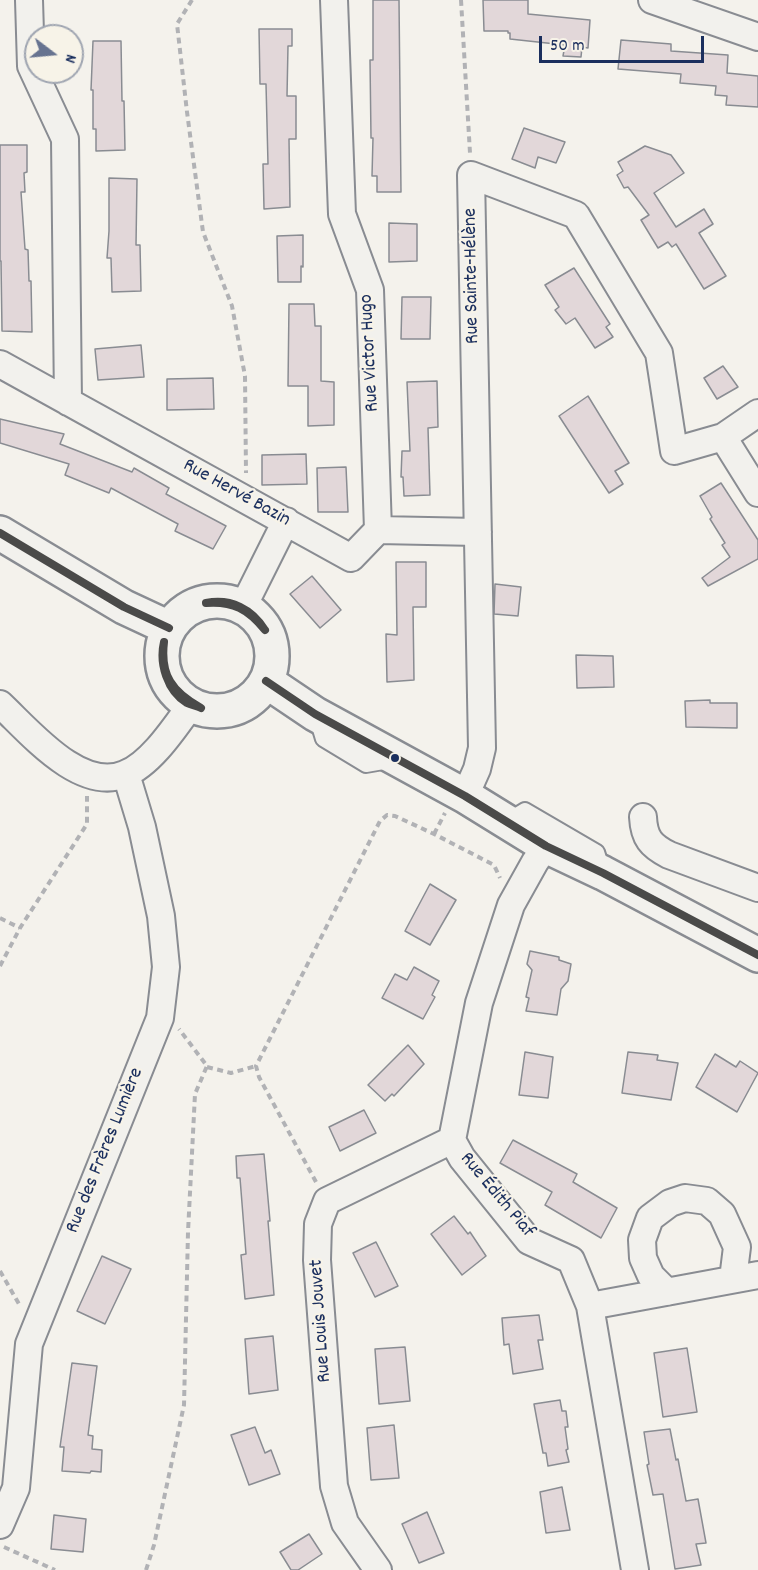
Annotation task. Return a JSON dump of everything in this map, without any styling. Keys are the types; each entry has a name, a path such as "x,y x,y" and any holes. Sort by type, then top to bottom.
{"main road":[{"path":"0,533 124,607 169,628"},
{"path":"210,601 227,602 243,607 257,618 266,631 272,648 271,665 266,681 256,695 242,706 225,711 208,710 191,705 177,694 167,680 162,663 163,645 169,628 180,615 194,606 210,601"},
{"path":"266,681 315,714 397,760 458,801 506,821 546,846 603,873 758,955"}],"street":[{"path":"29,0 31,66 65,139 68,402"},
{"name":"Rue Victor Hugo","path":"334,0 342,214 370,290 378,530"},
{"path":"652,0 758,37"},
{"name":"Rue Sainte-Hélène","path":"458,801 477,769 482,748 471,175 576,215 659,353 674,451 723,437 758,413"},
{"name":"Rue Hervé Bazin","path":"0,364 351,558 378,530"},
{"path":"723,437 758,494"},
{"path":"243,607 286,522"},
{"path":"378,530 478,532"},
{"path":"0,704 59,759 87,775 109,778 126,774 142,763 158,748 191,705"},
{"name":"Rue des Frères Lumière","path":"0,1525 16,1488 29,1344 160,1018 166,967 161,916 142,827 126,774"},
{"path":"643,817 646,835 659,850 758,888"},
{"name":"Rue Édith Piaf","path":"546,846 511,905 478,1003 452,1140 462,1158 529,1241 571,1260 590,1306 635,1570"},
{"path":"327,1201 452,1140"},
{"path":"667,1292 651,1276 643,1258 642,1240 650,1218 670,1203 685,1198 707,1201 722,1214 737,1247 733,1279"},
{"name":"Rue Louis Jouvet","path":"327,1201 318,1224 316,1260 334,1486 345,1523 378,1570"},
{"path":"590,1306 758,1275"}],"lane":[{"path":"506,821 525,810 597,852 603,873"}],"path":[{"path":"192,0 177,24 184,90 203,232 232,306 245,376 246,500"},
{"path":"461,0 471,175"},
{"path":"0,966 20,928 87,824 87,775"},
{"path":"434,834 458,801"},
{"path":"327,1201 259,1077 256,1066 380,821 387,815 395,816 494,865 511,905"},
{"path":"0,918 20,928"},
{"path":"160,1018 174,1022 207,1066 231,1072 256,1066"},
{"path":"146,1570 154,1545 184,1405 188,1232 195,1094 207,1066"},
{"path":"0,1271 35,1331"},
{"path":"0,1545 55,1570"}],"building":[{"path":"373,0 399,0 401,192 377,192 377,176 372,176 370,60 373,60"},
{"path":"483,0 528,0 528,14 590,20 588,48 582,47 581,57 563,56 565,45 510,39 508,31 484,31"},
{"path":"259,29 292,29 292,46 288,46 287,96 296,96 296,139 289,139 290,207 264,209 263,164 268,164 266,84 260,84"},
{"path":"621,40 671,44 671,51 728,55 727,73 758,76 758,107 726,105 727,96 715,95 716,86 680,83 681,74 618,69"},
{"path":"93,41 121,41 125,150 96,151 96,129 93,129 93,90 91,90"},
{"path":"524,128 565,142 556,163 538,157 535,168 512,159"},
{"path":"0,145 27,145 27,172 24,173 25,192 21,192 25,249 28,250 29,281 31,281 32,332 2,331"},
{"path":"645,146 671,155 684,173 654,193 676,227 704,209 713,224 699,233 726,276 704,289 676,244 672,247 668,242 658,248 641,220 649,215 628,187 624,188 617,175 623,171 618,162"},
{"path":"109,178 137,179 136,245 140,245 141,291 112,292 111,258 107,258"},
{"path":"389,223 417,224 417,261 389,262"},
{"path":"303,235 301,282 278,282 277,236"},
{"path":"574,268 610,324 606,327 613,337 595,348 575,318 566,324 555,310 559,307 545,285"},
{"path":"402,297 431,297 430,339 401,339"},
{"path":"289,304 314,304 315,326 321,326 321,381 334,382 334,425 308,426 308,386 288,386"},
{"path":"141,345 144,377 98,380 95,349"},
{"path":"723,366 738,387 717,399 704,378"},
{"path":"213,378 214,409 167,410 167,379"},
{"path":"437,381 438,427 428,428 430,495 404,496 403,477 401,477 402,451 410,451 407,382"},
{"path":"588,396 629,463 615,471 623,484 609,493 559,416"},
{"path":"0,419 64,434 60,444 132,472 134,468 169,488 166,494 226,526 213,549 175,531 178,524 111,488 109,493 65,475 69,464 0,443"},
{"path":"306,454 307,484 262,485 262,455"},
{"path":"346,467 348,512 318,512 317,468"},
{"path":"721,483 758,540 758,559 708,586 702,578 730,557 722,545 725,543 710,519 712,517 700,496"},
{"path":"396,562 426,562 426,607 413,607 414,680 387,682 386,634 397,635"},
{"path":"312,576 341,610 320,628 290,594"},
{"path":"495,584 521,587 518,616 494,614"},
{"path":"576,655 613,656 614,687 577,688"},
{"path":"710,700 710,703 737,703 737,728 686,727 685,701"},
{"path":"430,884 456,900 430,945 405,931"},
{"path":"530,951 559,957 559,960 571,964 568,981 561,989 557,1015 526,1011 529,998 526,997 532,970 527,964"},
{"path":"414,967 439,981 432,995 435,997 423,1019 382,998 395,974 407,980"},
{"path":"408,1045 424,1064 394,1096 392,1094 385,1101 368,1085"},
{"path":"525,1052 553,1057 548,1098 519,1095"},
{"path":"628,1052 658,1055 657,1060 678,1063 671,1100 622,1093"},
{"path":"715,1054 736,1067 740,1061 758,1073 737,1112 696,1087"},
{"path":"364,1110 376,1133 340,1151 329,1127"},
{"path":"513,1140 577,1174 573,1182 617,1208 601,1238 545,1205 552,1192 500,1163"},
{"path":"264,1154 274,1295 245,1299 241,1255 246,1254 236,1156"},
{"path":"454,1216 468,1234 470,1232 486,1256 462,1275 431,1234"},
{"path":"376,1242 398,1286 375,1297 353,1253"},
{"path":"102,1256 131,1269 105,1324 77,1311"},
{"path":"539,1315 543,1340 538,1340 543,1369 513,1374 509,1344 504,1345 502,1318"},
{"path":"273,1336 278,1390 249,1394 245,1339"},
{"path":"405,1347 410,1401 379,1404 375,1349"},
{"path":"687,1348 697,1412 663,1417 654,1353"},
{"path":"72,1363 97,1366 88,1435 93,1436 92,1449 102,1450 101,1472 62,1471 64,1447 60,1447"},
{"path":"560,1400 562,1411 566,1411 568,1427 565,1427 568,1449 566,1450 569,1462 548,1466 546,1453 543,1453 534,1404"},
{"path":"394,1425 399,1478 371,1480 367,1428"},
{"path":"255,1427 265,1453 271,1450 280,1474 249,1485 231,1435"},
{"path":"670,1429 686,1501 698,1499 706,1543 696,1544 701,1565 675,1569 663,1494 653,1495 644,1432"},
{"path":"562,1487 570,1530 546,1533 540,1492"},
{"path":"427,1512 444,1553 419,1563 402,1524"},
{"path":"54,1515 86,1519 83,1552 51,1549"},
{"path":"309,1534 322,1554 298,1570 291,1570 280,1552"}],"transit line":[{"path":"0,533 124,607 169,628"},
{"path":"206,603 224,602 240,607 254,616 265,630"},
{"path":"206,603 224,603 239,608 265,630"},
{"path":"164,642 164,664 170,681 182,696 201,708"},
{"path":"164,642 164,667 170,684 180,698 201,708"},
{"path":"266,681 315,714 465,796 546,846 603,873 758,955"}]}
